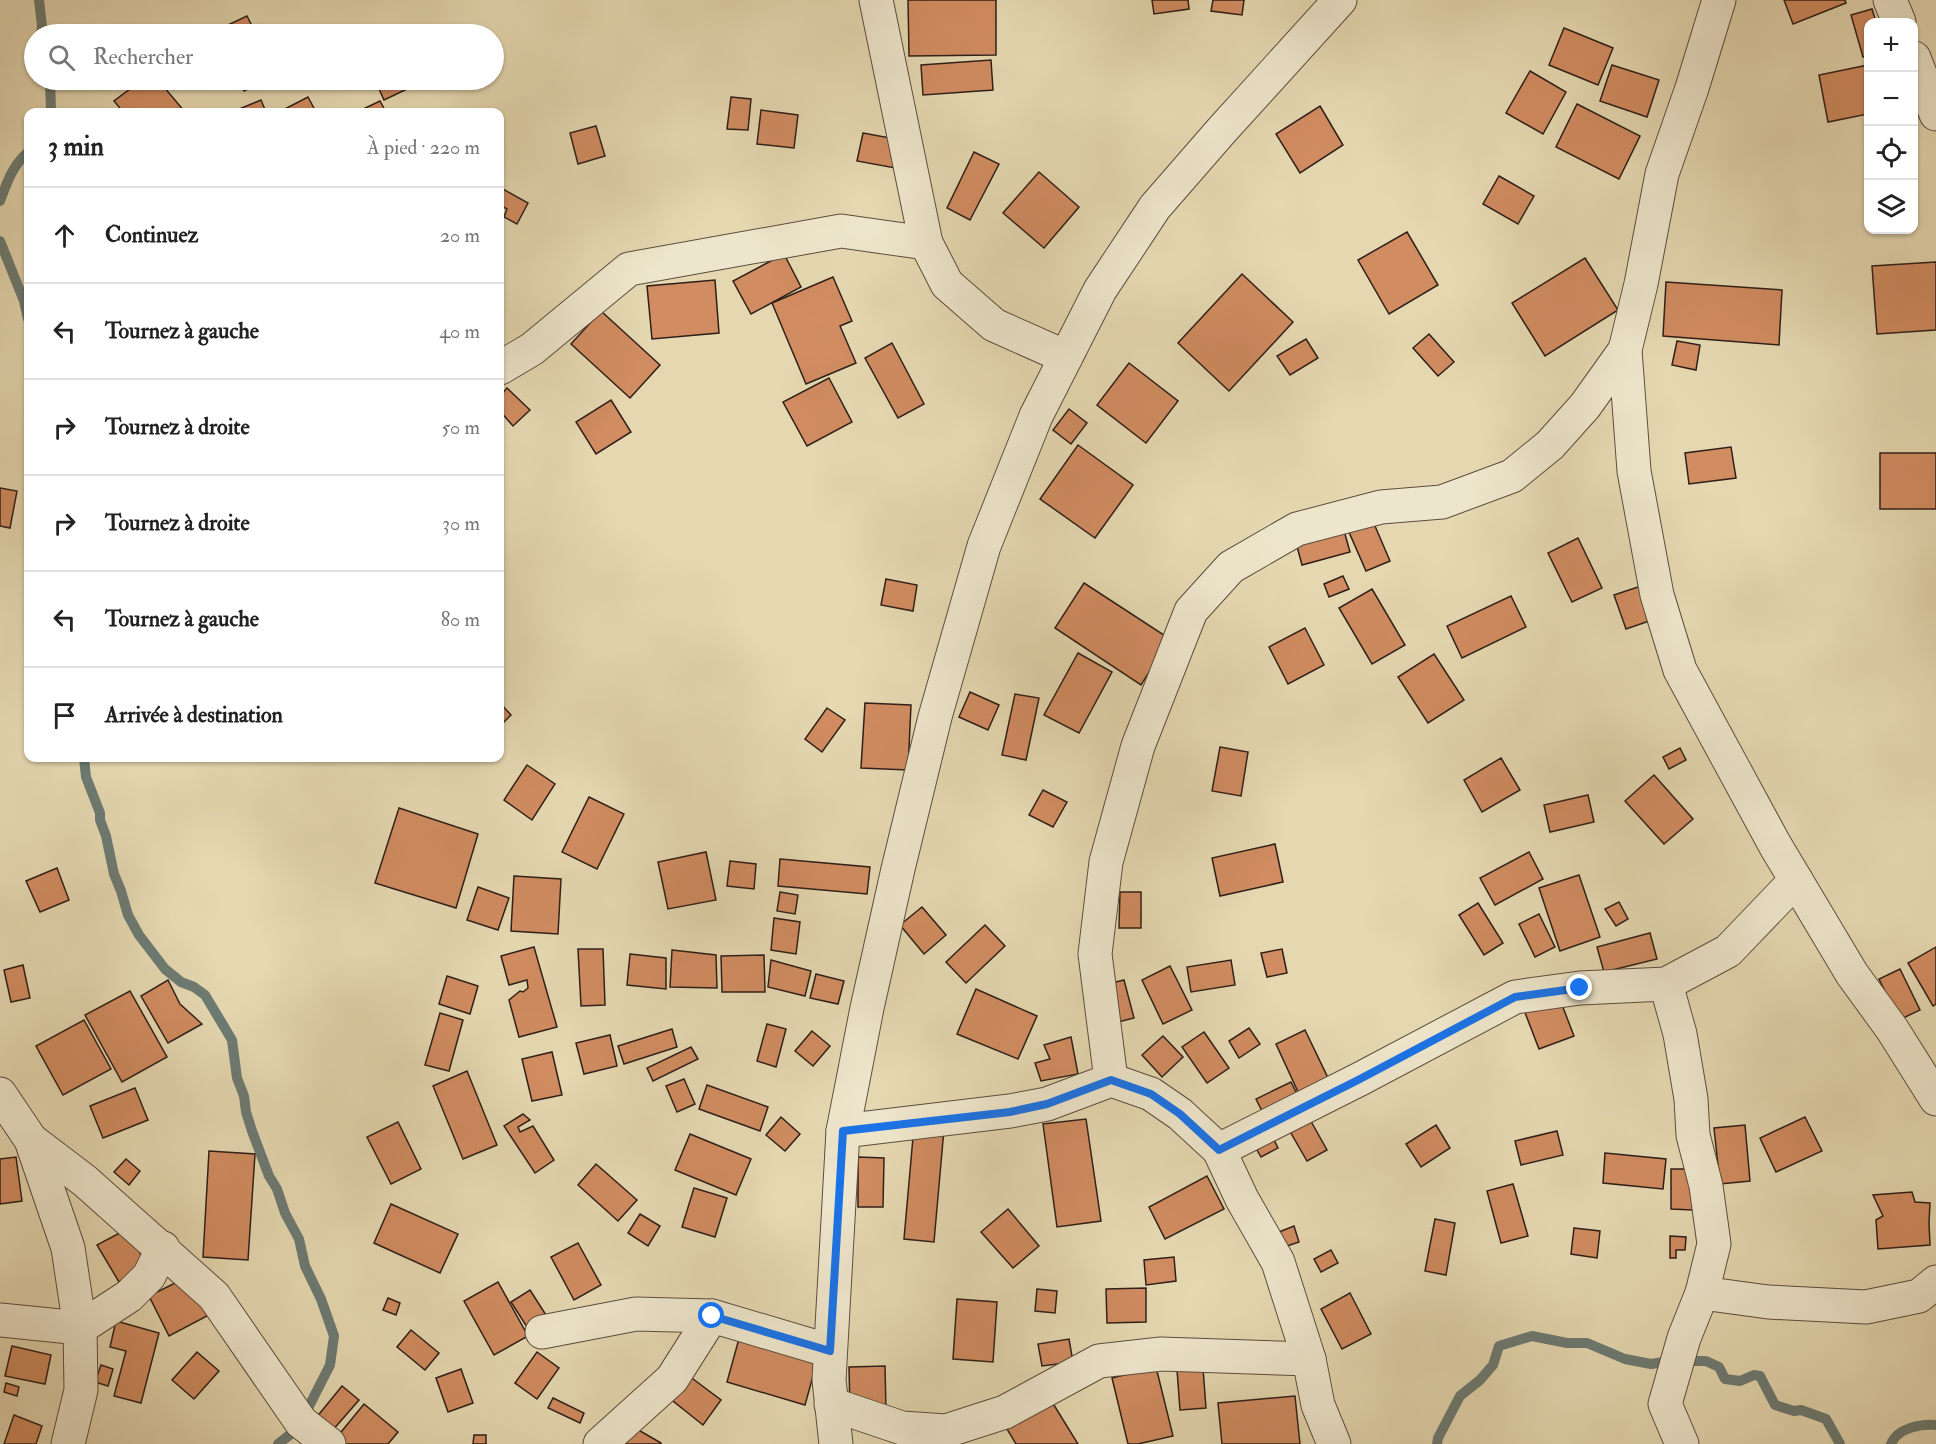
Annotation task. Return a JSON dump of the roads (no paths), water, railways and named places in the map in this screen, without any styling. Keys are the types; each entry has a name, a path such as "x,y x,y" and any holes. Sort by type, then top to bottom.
{"street":[{"path":"876,0 926,243 947,284 994,325 1066,357"},
{"path":"836,1444 831,1404 830,1351 843,1131 867,1008 901,858 935,717 984,546 1036,416 1100,290 1155,207 1340,0"},
{"path":"1719,0 1662,174 1641,284 1625,350 1635,471 1657,595 1680,670 1774,845 1852,974 1892,1029 1936,1099"},
{"path":"1890,0 1897,18"},
{"path":"1918,68 1936,114"},
{"path":"504,366 532,349 629,269 841,231 926,243"},
{"path":"1111,1080 1095,954 1106,861 1138,746 1191,611 1231,567 1297,529 1381,507 1442,502 1512,476 1550,445 1585,405 1625,350"},
{"path":"1219,1150 1515,997 1580,988 1666,984 1728,951 1796,880"},
{"path":"1666,984 1680,1034 1691,1099 1693,1135 1706,1186 1714,1244 1702,1293 1684,1338 1665,1404 1682,1444"},
{"path":"843,1131 1010,1112 1047,1104 1111,1080 1151,1094 1180,1114 1219,1150 1242,1198 1278,1262 1309,1359 1318,1405 1334,1444"},
{"path":"0,1094 31,1140 68,1248 80,1328 81,1390 68,1444"},
{"path":"31,1140 85,1181 163,1248 214,1296 301,1422 329,1444"},
{"path":"0,1320 80,1328 129,1296 149,1276 163,1248"},
{"path":"1702,1293 1768,1302 1866,1307 1919,1296 1936,1282"},
{"path":"542,1332 636,1314 712,1316 830,1351"},
{"path":"603,1443 672,1379 712,1316"},
{"path":"831,1404 902,1428 946,1431 1005,1412 1100,1361 1161,1354 1309,1359"}],"waterway":[{"path":"39,0 42,24"},
{"path":"50,90 51,108"},
{"path":"0,201 14,168 24,156"},
{"path":"0,241 24,301"},
{"path":"84,762 86,777 100,813 114,874 128,915 139,935 165,969 181,982 205,995 232,1040 237,1078 244,1096 252,1131 285,1213 299,1239 305,1266 321,1299 334,1336 330,1365 301,1422 296,1430 278,1444"},
{"path":"1437,1444 1460,1396 1480,1380 1493,1365 1499,1346 1532,1336 1567,1343 1587,1343 1625,1359 1651,1364 1670,1361 1706,1361 1719,1367 1725,1379 1740,1381 1754,1375 1760,1376 1775,1405 1794,1411 1801,1410 1826,1419 1840,1444"},
{"path":"1891,1444 1898,1434 1910,1428 1936,1425"}]}
